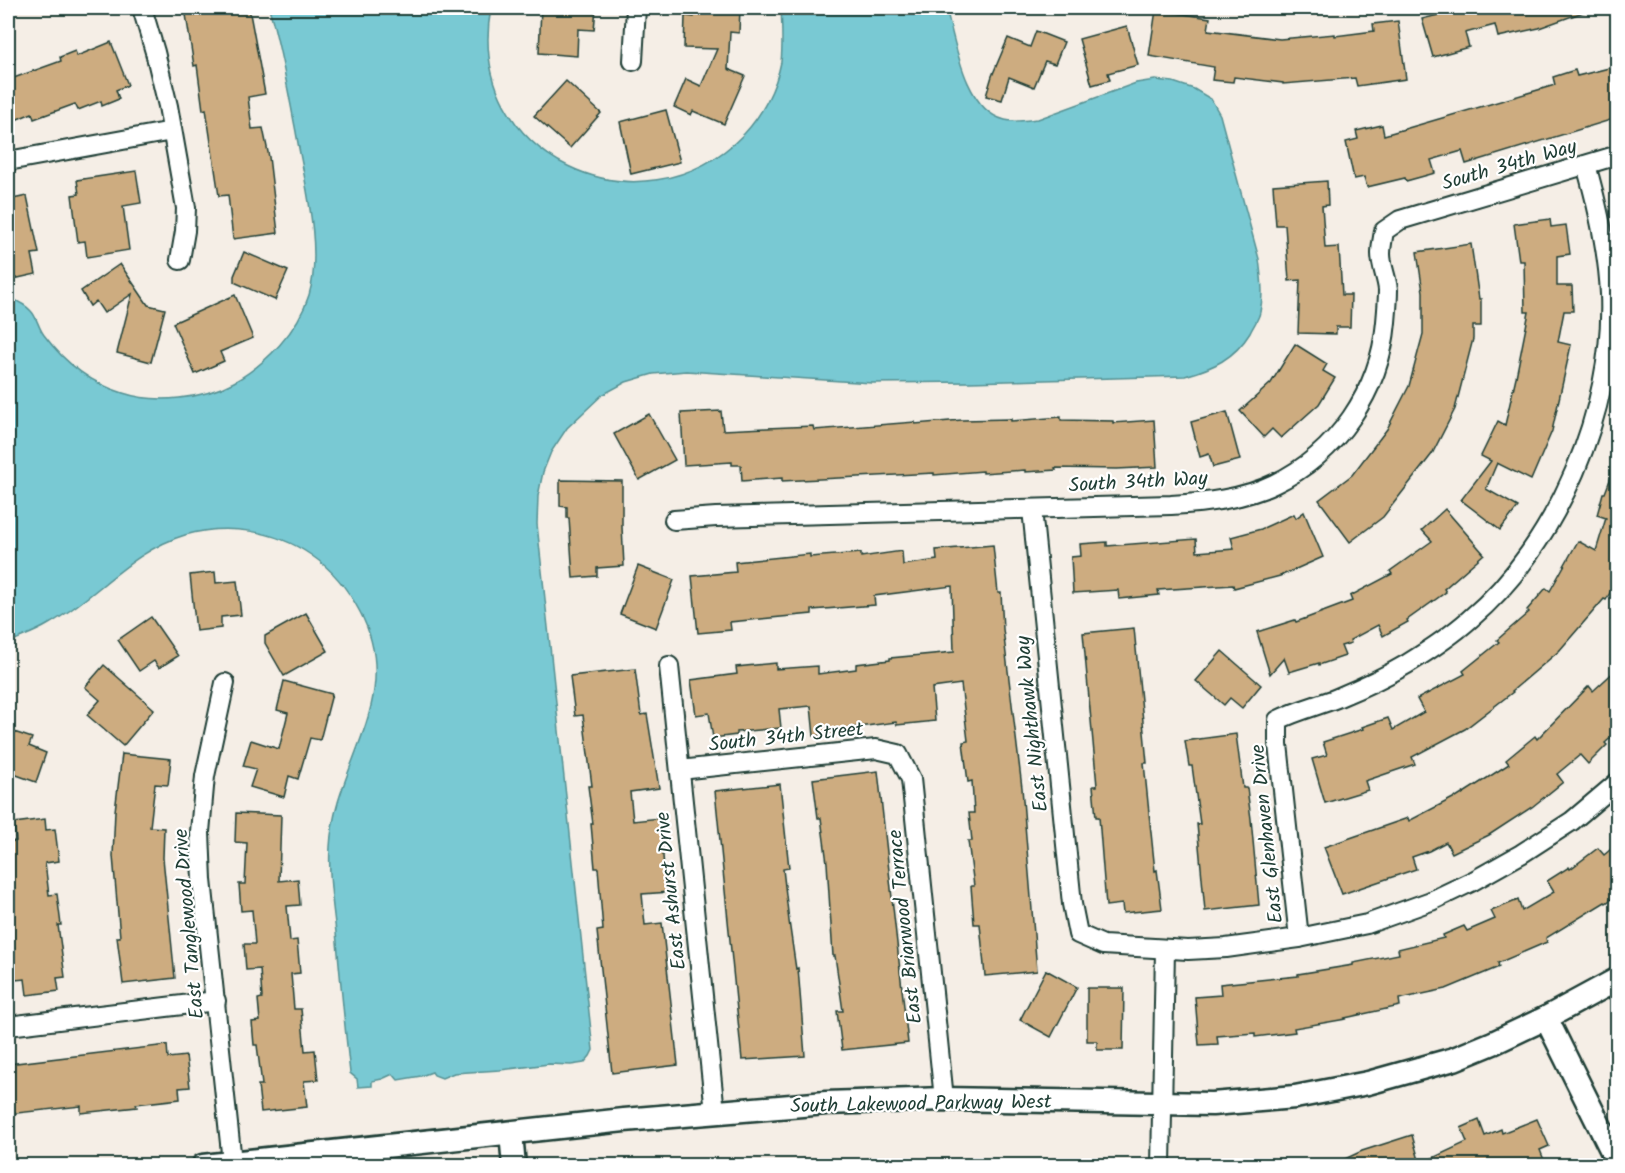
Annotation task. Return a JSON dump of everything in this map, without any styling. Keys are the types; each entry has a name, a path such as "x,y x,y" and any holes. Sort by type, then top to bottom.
{"street":[{"path":"142,8 155,52 186,208 180,260"},
{"path":"633,61 636,8"},
{"path":"8,161 172,131"},
{"name":"South 34th Way","path":"674,520 1207,502 1273,485 1304,467 1339,436 1364,398 1378,366 1386,324 1388,289 1381,254 1384,231 1400,220 1617,156"},
{"name":"East Glenhaven Drive","path":"1299,938 1278,744 1278,720 1298,710 1335,699 1406,665 1470,619 1522,564 1553,515 1588,440 1606,357 1610,296 1603,230 1586,165"},
{"name":"East Nighthawk Way","path":"1032,508 1072,904 1078,934 1103,945 1165,949"},
{"name":"East Ashurst Drive","path":"669,666 715,1112"},
{"name":"East Tanglewood Drive","path":"225,683 206,776 200,832 202,880 232,1162"},
{"name":"South 34th Street","path":"680,770 876,750 898,754"},
{"name":"East Briarwood Terrace","path":"898,754 911,779 944,1099"},
{"path":"1161,1166 1165,949 1227,948 1299,938 1367,924 1431,901 1521,855 1572,821 1617,782"},
{"name":"South Lakewood Parkway West","path":"203,1166 232,1162 359,1157 511,1132 826,1103 944,1099 1162,1104 1265,1101 1327,1092 1368,1083 1454,1059 1546,1018 1617,979"},
{"path":"8,1026 216,1001"},
{"path":"1546,1018 1612,1163"},
{"path":"511,1132 514,1166"}],"water":[{"path":"269,8 491,8 490,60 504,105 532,141 568,166 611,180 657,180 702,165 751,127 772,91 779,72 782,48 781,8 946,8 958,56 971,89 991,114 1005,120 1038,119 1136,83 1155,80 1173,82 1194,89 1211,99 1220,115 1259,259 1262,299 1258,317 1244,342 1230,356 1214,366 1185,376 970,382 872,383 686,371 653,374 626,382 602,395 567,428 551,452 543,472 538,496 537,524 593,1050 584,1063 454,1073 442,1078 432,1072 398,1080 393,1074 372,1081 372,1086 358,1087 357,1079 350,1073 331,883 330,847 334,816 372,702 375,674 372,644 360,612 339,580 311,555 282,540 250,531 233,529 201,531 185,535 166,542 131,563 49,624 8,643 8,297 23,304 31,311 52,345 69,363 89,377 123,393 164,399 194,396 222,388 246,375 269,356 289,334 304,308 313,277 311,214 284,70"}],"building":[{"path":"185,8 249,8 265,94 248,97 252,129 263,128 269,157 278,233 233,239 228,195 219,196 206,109 203,110 197,65 194,66"},
{"path":"541,8 596,8 594,30 578,29 577,56 539,53"},
{"path":"694,8 740,8 739,33 730,32 728,69 745,76 724,124 693,111 691,115 674,107 686,79 701,86 717,49 684,48 685,16 694,17"},
{"path":"1466,8 1589,8 1589,10 1539,28 1498,37 1495,25 1465,33 1469,47 1433,57 1422,19"},
{"path":"1156,10 1210,18 1208,30 1280,39 1374,31 1373,24 1398,21 1406,79 1357,86 1355,78 1283,84 1234,77 1233,82 1212,80 1214,67 1149,56"},
{"path":"1127,26 1138,65 1108,73 1110,80 1092,85 1079,39"},
{"path":"1036,31 1064,42 1055,64 1045,61 1034,87 1009,77 1002,100 986,96 1008,38 1030,47"},
{"path":"111,42 128,85 116,90 119,99 102,106 101,101 78,110 75,104 34,119 32,113 8,123 8,80 61,61 60,57 75,51 77,56"},
{"path":"1617,66 1617,118 1466,164 1462,151 1431,160 1435,173 1406,181 1405,178 1367,187 1364,177 1354,179 1346,142 1358,139 1356,131 1382,125 1384,135 1555,85 1553,77 1575,70 1577,76"},
{"path":"566,81 601,113 570,148 534,116"},
{"path":"666,110 680,162 631,174 620,122"},
{"path":"136,171 141,203 123,206 129,250 87,257 85,241 78,242 76,227 72,195 79,194 77,180"},
{"path":"1327,181 1328,205 1322,206 1325,248 1339,247 1342,295 1351,295 1350,327 1336,327 1336,334 1298,333 1300,280 1289,281 1285,225 1276,225 1273,185"},
{"path":"27,196 39,253 32,254 36,274 9,280 8,223 12,222 8,200"},
{"path":"1550,219 1551,227 1566,225 1570,254 1557,256 1557,286 1572,286 1573,311 1564,311 1558,342 1571,345 1552,431 1531,480 1497,463 1486,489 1518,507 1500,530 1461,500 1491,461 1481,456 1498,421 1505,425 1529,312 1525,312 1524,261 1519,261 1514,224"},
{"path":"1471,244 1479,299 1481,299 1481,326 1473,326 1473,339 1455,409 1432,454 1383,517 1350,542 1319,500 1352,475 1387,429 1409,386 1423,334 1423,292 1417,252"},
{"path":"244,252 288,271 275,300 234,282 234,276"},
{"path":"120,264 148,305 165,309 151,362 117,353 132,294 104,313 96,301 90,306 81,291"},
{"path":"235,295 253,338 220,352 224,361 195,374 173,323"},
{"path":"1295,344 1327,364 1323,371 1335,378 1319,404 1281,438 1272,429 1264,437 1240,411 1271,383"},
{"path":"721,411 723,430 813,426 814,430 915,422 915,424 1011,419 1011,421 1061,417 1061,420 1113,421 1113,423 1154,420 1157,467 1055,468 1056,470 1025,472 1025,470 983,473 983,471 934,475 934,473 742,481 741,465 732,465 732,462 684,465 681,413"},
{"path":"1227,412 1240,460 1213,467 1209,454 1200,457 1191,422"},
{"path":"649,414 675,460 639,480 614,434"},
{"path":"1616,464 1617,580 1606,600 1604,599 1559,651 1513,692 1465,729 1412,757 1415,764 1365,781 1368,790 1325,803 1312,759 1327,755 1323,742 1388,718 1393,730 1424,712 1417,699 1465,674 1463,671 1499,642 1497,640 1529,612 1527,610 1546,588 1550,591 1578,541 1596,551 1606,518 1597,515 1603,493 1605,493"},
{"path":"560,480 622,481 624,566 597,568 597,576 573,578 569,518 567,518 567,507 560,506"},
{"path":"1445,509 1484,554 1444,589 1446,592 1407,620 1408,622 1383,636 1378,625 1350,640 1351,643 1341,646 1345,656 1289,672 1284,658 1270,674 1257,632 1295,620 1296,622 1352,601 1350,596 1392,574 1390,571 1432,541 1422,530"},
{"path":"1304,512 1323,557 1280,576 1234,588 1233,585 1158,590 1159,595 1119,599 1118,590 1073,593 1071,557 1081,556 1080,544 1107,542 1107,546 1196,539 1197,552 1234,549 1231,537 1261,529 1294,514 1296,518"},
{"path":"993,545 998,593 1001,593 1003,629 1022,788 1037,971 985,976 980,924 974,924 971,886 974,886 968,841 972,841 969,813 974,813 972,781 968,782 963,742 968,741 961,684 932,688 935,721 897,725 896,722 836,730 837,734 814,736 811,706 779,709 781,728 737,732 737,735 713,738 709,713 696,715 691,680 737,674 736,667 776,663 776,669 818,666 818,674 856,669 856,664 890,660 890,658 954,652 952,586 874,596 875,605 812,610 812,614 730,622 731,630 698,633 692,576 736,572 735,562 810,554 810,557 861,553 861,557 902,551 903,565 937,560 936,550"},
{"path":"638,566 674,580 656,628 620,614"},
{"path":"215,572 216,583 237,581 241,615 221,617 221,628 196,631 190,575"},
{"path":"306,613 328,651 284,676 265,643 265,636"},
{"path":"151,617 178,656 159,668 154,661 139,671 118,640"},
{"path":"1134,628 1147,763 1144,763 1155,871 1157,870 1162,909 1123,913 1122,904 1106,906 1099,817 1096,817 1093,786 1097,786 1083,633"},
{"path":"1222,651 1261,685 1242,708 1230,698 1224,705 1196,681"},
{"path":"104,665 154,709 123,746 87,715 100,700 85,687"},
{"path":"635,669 641,715 647,714 659,788 630,792 633,821 660,818 664,868 668,868 670,892 642,894 645,925 662,923 678,1065 612,1073 597,931 603,930 588,786 592,786 583,715 575,716 570,676"},
{"path":"1617,669 1617,732 1588,764 1580,755 1557,774 1563,782 1532,807 1489,835 1452,853 1446,842 1412,857 1416,869 1342,894 1324,847 1408,818 1409,821 1456,798 1509,764 1506,760 1535,736 1537,739 1589,686 1593,691"},
{"path":"284,681 332,694 320,740 310,738 298,779 289,776 284,797 250,787 256,769 243,766 251,740 279,749 288,713 277,710"},
{"path":"8,730 32,738 29,746 46,753 36,782 8,772"},
{"path":"1236,734 1243,788 1247,788 1259,905 1205,911 1197,824 1200,824 1192,766 1189,766 1185,741"},
{"path":"122,754 171,759 168,785 155,784 150,827 164,828 163,858 175,978 123,984 117,937 120,937 113,856 115,811"},
{"path":"878,771 908,1043 842,1050 837,1011 843,1011 835,956 833,956 827,863 813,779"},
{"path":"780,784 789,868 783,869 796,969 798,968 805,1056 742,1060 715,791"},
{"path":"236,813 281,815 279,881 298,879 300,905 287,906 290,941 297,940 300,973 291,974 294,1009 301,1009 305,1051 315,1050 318,1080 304,1081 307,1107 261,1112 258,1085 262,1085 252,1022 260,1021 258,999 262,998 260,969 246,970 244,944 255,944 252,910 241,911 239,884 245,884 247,843 235,842"},
{"path":"45,819 46,830 55,829 59,861 45,863 49,895 57,894 61,925 58,925 65,977 57,978 59,991 27,995 25,979 15,980 11,950 14,950 8,900 8,842 16,841 14,823"},
{"path":"1617,844 1617,895 1546,938 1547,942 1498,963 1499,967 1446,989 1399,999 1400,1006 1294,1028 1295,1032 1255,1037 1255,1033 1217,1036 1218,1044 1199,1045 1195,997 1221,995 1220,984 1298,976 1298,974 1353,965 1353,963 1399,954 1398,949 1444,938 1443,935 1464,926 1467,931 1495,919 1491,911 1518,900 1522,911 1554,892 1547,881 1569,867 1570,869 1598,848 1604,855"},
{"path":"1046,970 1077,987 1051,1037 1020,1020"},
{"path":"1087,988 1124,988 1123,1050 1097,1050 1097,1041 1087,1041"},
{"path":"167,1045 168,1058 186,1056 190,1087 179,1088 180,1099 136,1104 137,1107 81,1113 81,1106 8,1114 8,1064"},
{"path":"1537,1119 1549,1146 1540,1150 1544,1160 1530,1166 1330,1166 1362,1151 1412,1135 1420,1164 1467,1142 1461,1128 1479,1120 1485,1136 1501,1129 1502,1133"}]}
